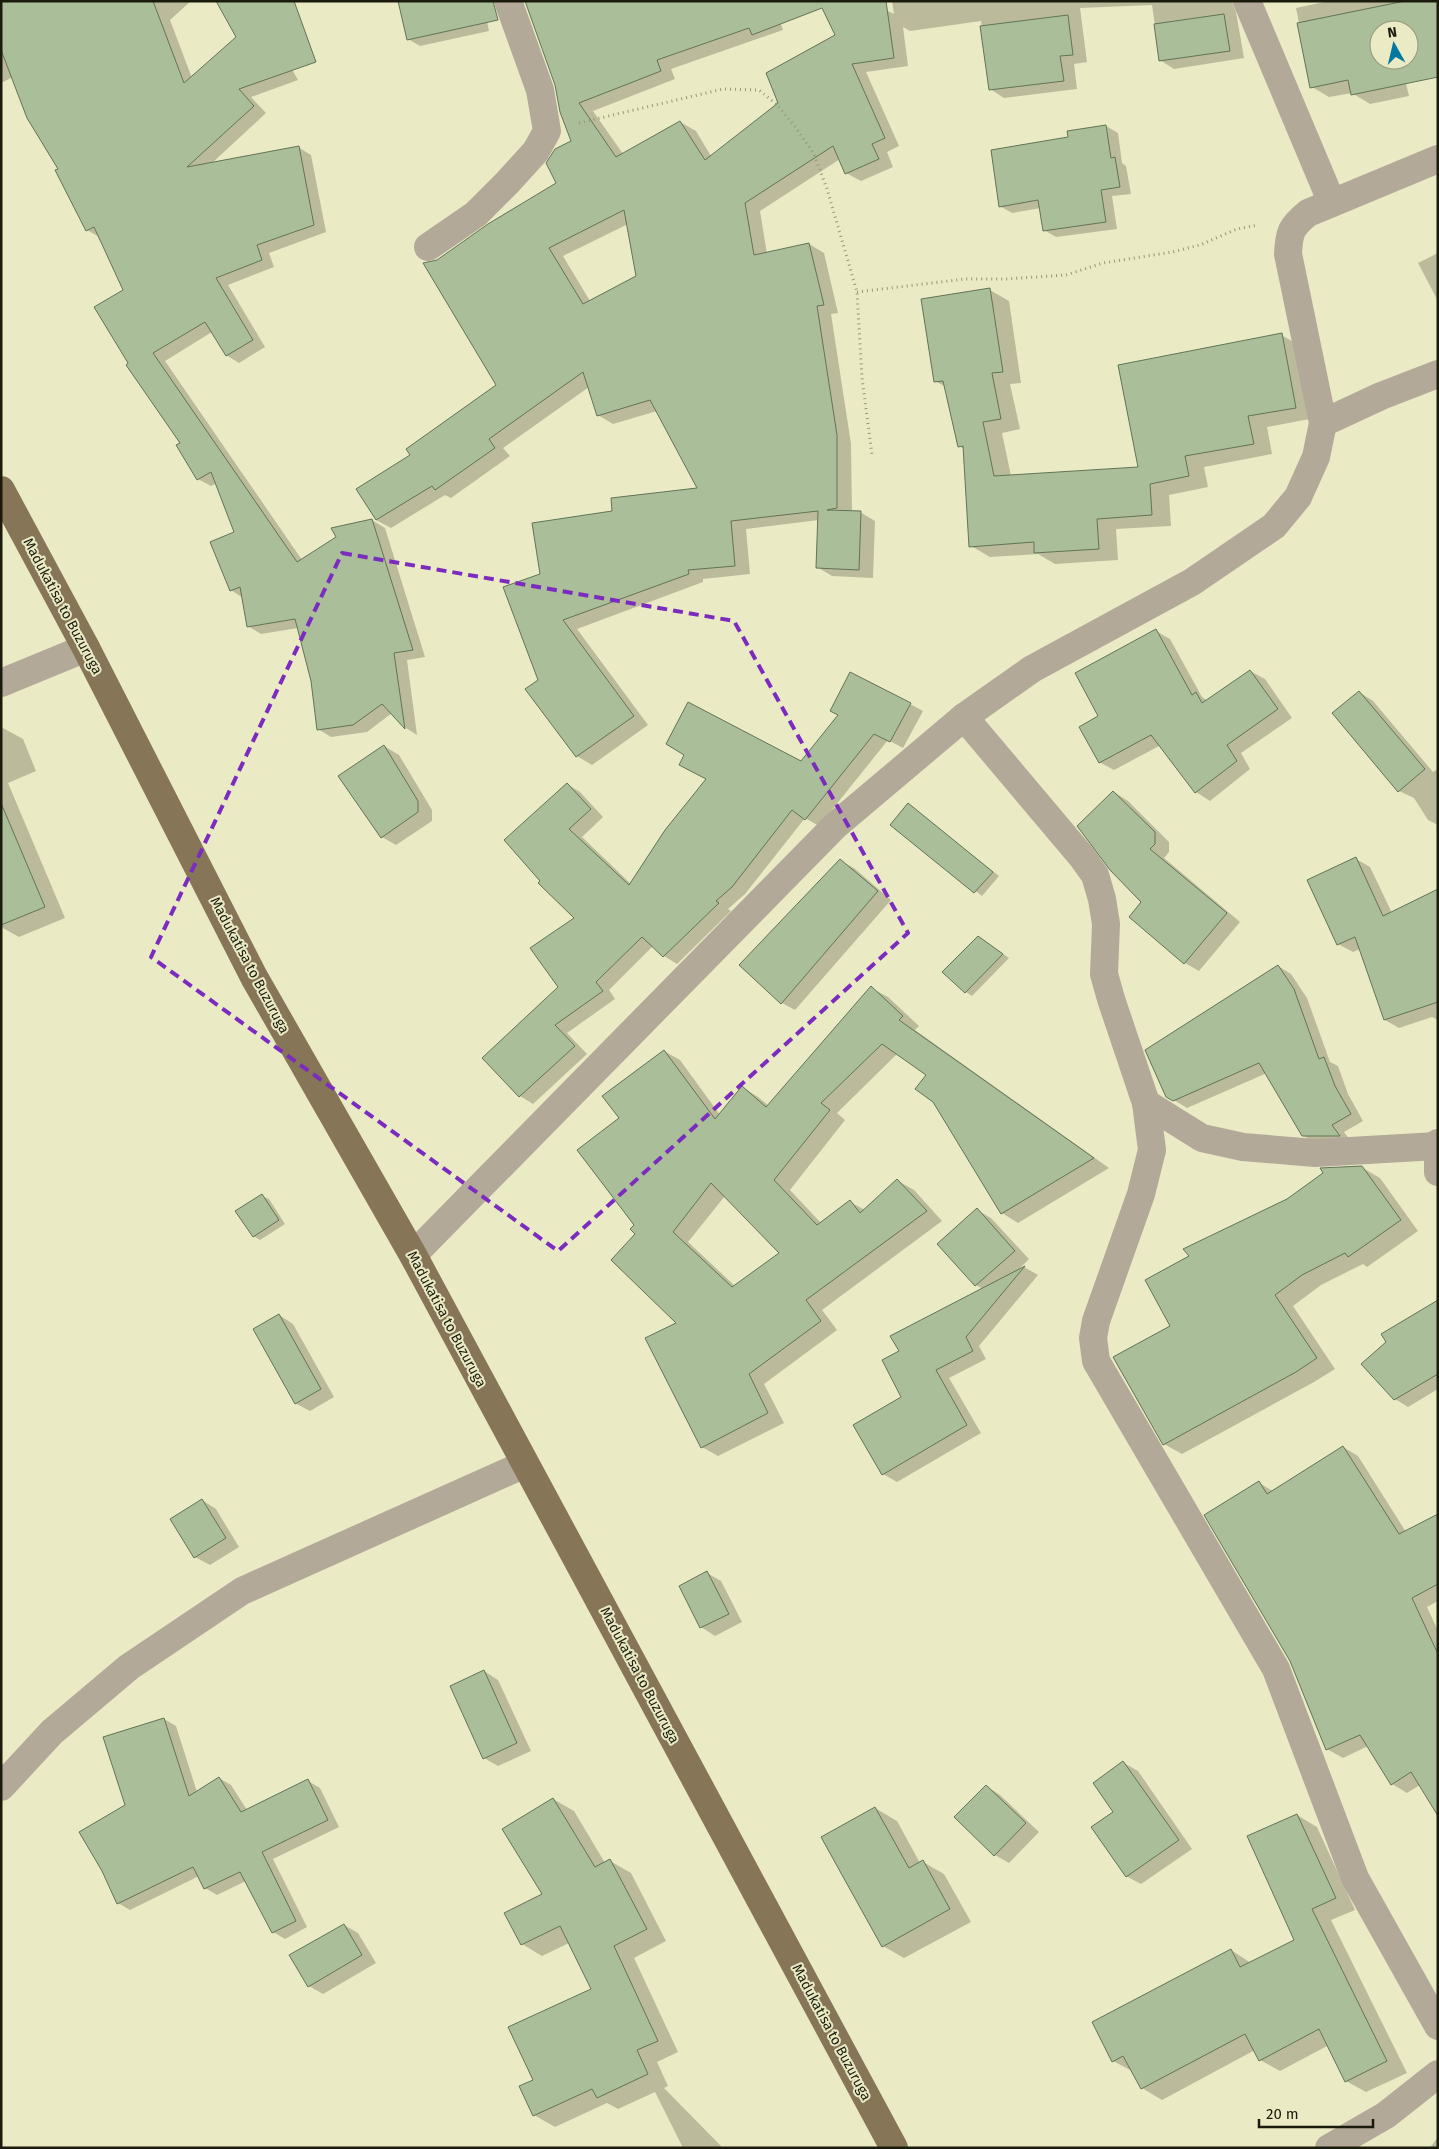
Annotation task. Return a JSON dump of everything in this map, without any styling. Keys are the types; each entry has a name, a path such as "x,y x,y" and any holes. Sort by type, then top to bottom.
{"main road":[{"name":"Madukatisa to Buzuruga","path":"1,490 86,648 254,977 413,1255 894,2148"}],"street":[{"path":"428,247 476,214 536,151 547,131 540,90 508,1"},
{"path":"1247,1 1332,203"},
{"path":"413,1255 836,825 964,717 1032,669 1192,582 1274,526 1298,497 1316,457 1323,423 1288,254 1288,236 1295,224 1308,213 1438,159"},
{"path":"1323,423 1381,396 1438,374"},
{"path":"1,683 86,648"},
{"path":"964,717 1095,875 1102,899 1106,924 1104,974 1110,999 1146,1103 1152,1150 1140,1194 1096,1321 1093,1338 1096,1361 1276,1669 1354,1878 1438,2026"},
{"path":"1146,1103 1202,1138 1243,1147 1316,1153 1437,1153"},
{"path":"1,1787 52,1732 129,1667 242,1591 526,1464"},
{"path":"1329,2148 1386,2116 1438,2074"}],"path":[{"path":"547,131 723,89 759,90 776,104 794,125 814,154 827,189 857,292 862,378 872,455"},
{"path":"857,292 964,279 1006,279 1066,275 1103,263 1172,252 1200,245 1238,229 1261,224 1295,224"}],"highlighted area":[{"path":"342,553 734,621 908,933 558,1251 151,957"}],"building":[{"path":"1,1 153,1 184,83 236,37 216,1 294,1 316,62 239,89 254,106 187,167 299,146 314,225 257,245 262,260 216,278 253,340 226,356 205,322 153,353 297,562 336,537 331,528 372,519 413,650 394,653 405,729 382,704 353,725 317,730 311,681 295,619 247,627 240,587 230,591 210,542 234,532 211,472 197,480 176,445 180,443 126,365 128,363 94,307 123,290 94,227 86,231 55,170 58,169 27,118 1,50"},
{"path":"398,1 493,1 498,20 407,40"},
{"path":"525,1 886,1 894,58 852,64 885,138 872,144 879,159 845,174 833,146 745,203 754,255 809,243 824,305 817,306 837,435 837,508 827,510 861,511 859,570 816,568 818,511 731,521 735,566 688,570 689,574 563,620 634,716 576,757 525,689 538,680 503,587 540,574 532,523 612,511 611,498 697,488 650,400 597,416 583,372 489,439 495,448 435,490 432,486 376,520 356,489 410,455 406,449 496,385 423,263 437,260 488,224 556,183 546,163 555,149 571,141 560,112 555,85","holes":["822,8 835,35 766,73 778,103 705,160 680,121 616,157 579,103 661,71 657,60 749,28 752,35","624,210 636,276 583,304 549,248"]},
{"path":"1405,1 1438,1 1438,77 1351,95 1348,80 1310,88 1297,23"},
{"path":"1224,14 1230,51 1159,61 1154,24"},
{"path":"1068,15 1073,55 1060,56 1064,81 989,90 980,26"},
{"path":"1106,125 1111,158 1115,157 1120,187 1101,190 1106,222 1043,231 1038,200 999,207 991,150 1068,137 1067,131"},
{"path":"990,288 1003,372 992,373 1001,419 983,422 994,476 1138,467 1118,365 1282,333 1296,408 1248,416 1254,444 1185,456 1189,476 1150,484 1152,515 1097,519 1099,549 1034,553 1034,542 969,547 963,446 958,447 943,381 934,382 921,299"},
{"path":"1156,629 1192,695 1196,692 1202,703 1250,670 1278,709 1227,745 1237,761 1195,793 1151,735 1099,763 1079,727 1098,716 1075,673"},
{"path":"850,672 911,703 890,742 874,734 805,820 792,810 732,887 716,901 719,903 663,957 642,937 596,982 603,991 555,1025 575,1046 519,1097 482,1058 558,987 530,948 574,918 538,883 540,881 504,840 567,783 591,809 569,829 629,885 665,830 706,779 679,765 684,755 666,744 688,702 801,761 838,715 830,711"},
{"path":"1359,691 1425,769 1398,792 1332,713"},
{"path":"384,745 418,801 418,812 381,838 338,776"},
{"path":"1113,791 1155,832 1155,844 1150,849 1227,913 1184,964 1129,917 1141,902 1110,870 1077,826"},
{"path":"1,803 45,907 1,925"},
{"path":"908,803 993,872 974,893 890,825"},
{"path":"1356,857 1383,916 1438,889 1438,1002 1384,1020 1355,937 1337,945 1307,880"},
{"path":"840,859 878,891 781,1004 739,965"},
{"path":"978,936 1003,954 965,993 942,972"},
{"path":"1278,965 1294,989 1319,1059 1324,1057 1335,1086 1351,1114 1332,1125 1340,1136 1302,1136 1259,1063 1173,1101 1166,1097 1145,1050"},
{"path":"871,986 903,1016 899,1020 1094,1158 1001,1214 933,1102 915,1089 926,1075 882,1044 821,1103 830,1110 774,1180 817,1225 850,1200 860,1213 897,1179 927,1211 806,1300 821,1321 749,1374 768,1413 701,1448 645,1338 676,1323 611,1260 635,1234 630,1229 634,1225 577,1150 619,1118 602,1096 664,1050 715,1119 742,1086 766,1107","holes":["711,1183 779,1253 732,1287 673,1232"]},
{"path":"1362,1166 1401,1220 1348,1257 1345,1253 1302,1275 1275,1295 1317,1358 1296,1372 1163,1445 1113,1357 1170,1326 1145,1280 1189,1256 1183,1249 1287,1199 1323,1173 1320,1168"},
{"path":"262,1194 279,1220 253,1237 235,1211"},
{"path":"977,1208 1015,1251 975,1286 937,1244"},
{"path":"1025,1266 966,1337 973,1351 936,1370 967,1425 882,1475 853,1425 901,1397 882,1360 899,1351 890,1336"},
{"path":"1438,1300 1438,1374 1394,1400 1361,1364 1386,1342 1381,1334"},
{"path":"279,1314 321,1389 295,1404 253,1329"},
{"path":"1343,1446 1399,1534 1438,1514 1438,1584 1412,1598 1438,1654 1438,1816 1411,1772 1391,1785 1360,1735 1326,1750 1290,1661 1204,1515 1259,1481 1267,1494"},
{"path":"202,1499 226,1538 194,1558 170,1519"},
{"path":"707,1571 729,1614 700,1628 679,1586"},
{"path":"484,1670 517,1743 483,1759 450,1686"},
{"path":"164,1718 189,1796 219,1777 241,1812 308,1779 328,1820 262,1852 296,1921 272,1933 240,1872 204,1889 193,1867 117,1904 102,1871 79,1832 125,1805 103,1737"},
{"path":"1123,1761 1179,1840 1126,1877 1091,1827 1113,1812 1093,1783"},
{"path":"986,1785 1026,1823 994,1856 954,1817"},
{"path":"553,1798 595,1867 610,1859 647,1929 614,1946 658,2041 637,2050 648,2074 597,2098 592,2089 533,2116 519,2086 533,2080 508,2027 591,1989 560,1926 521,1945 504,1913 542,1894 502,1829"},
{"path":"875,1807 909,1868 923,1860 950,1909 882,1947 821,1837"},
{"path":"1297,1814 1336,1898 1312,1909 1387,2061 1345,2082 1319,2029 1259,2061 1245,2034 1141,2089 1123,2056 1112,2062 1092,2022 1231,1949 1240,1967 1294,1940 1247,1836"},
{"path":"344,1924 362,1955 308,1987 289,1955"}]}
